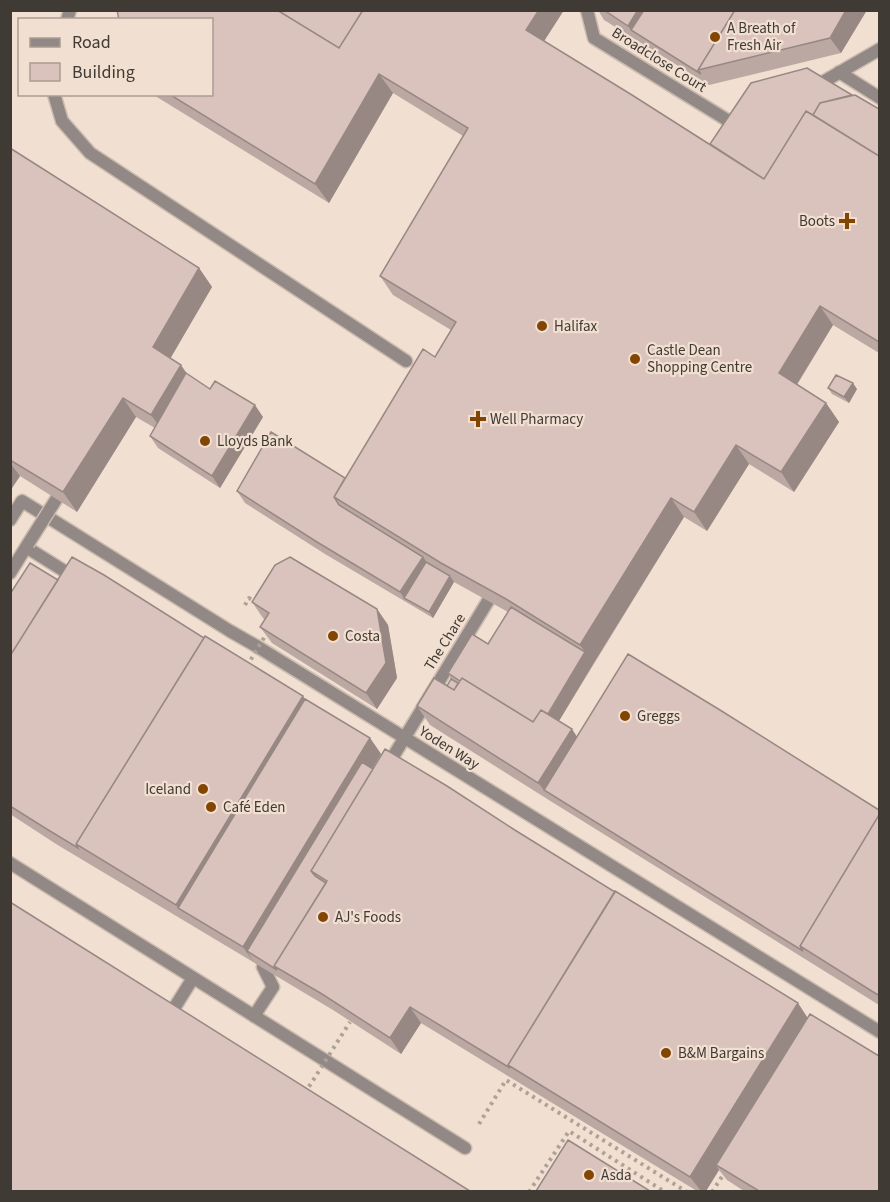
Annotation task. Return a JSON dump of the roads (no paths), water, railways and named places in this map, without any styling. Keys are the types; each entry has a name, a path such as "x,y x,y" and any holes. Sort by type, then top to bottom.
{"street":[{"name":"Broadclose Court","path":"587,10 594,38 732,123"},
{"path":"823,82 879,49"},
{"path":"839,72 879,98"},
{"path":"55,96 62,121 90,153 406,361"},
{"path":"10,573 69,478"},
{"name":"Yoden Way","path":"10,520 21,501 879,1032"},
{"path":"27,546 87,585"},
{"name":"The Chare","path":"387,766 488,601"},
{"path":"10,863 465,1148"},
{"path":"254,1016 273,987 263,967"},
{"path":"173,1010 193,978"}],"place":[{"name":"A Breath of Fresh Air","path":"715,37"},
{"name":"Boots","path":"847,221"},
{"name":"Halifax","path":"542,326"},
{"name":"Castle Dean Shopping Centre","path":"635,359"},
{"name":"Well Pharmacy","path":"478,419"},
{"name":"Lloyds Bank","path":"205,441"},
{"name":"Costa","path":"333,636"},
{"name":"Greggs","path":"625,716"},
{"name":"Iceland","path":"203,789"},
{"name":"Café Eden","path":"211,807"},
{"name":"AJ's Foods","path":"323,917"},
{"name":"B&M Bargains","path":"666,1053"},
{"name":"Asda","path":"589,1175"}]}
